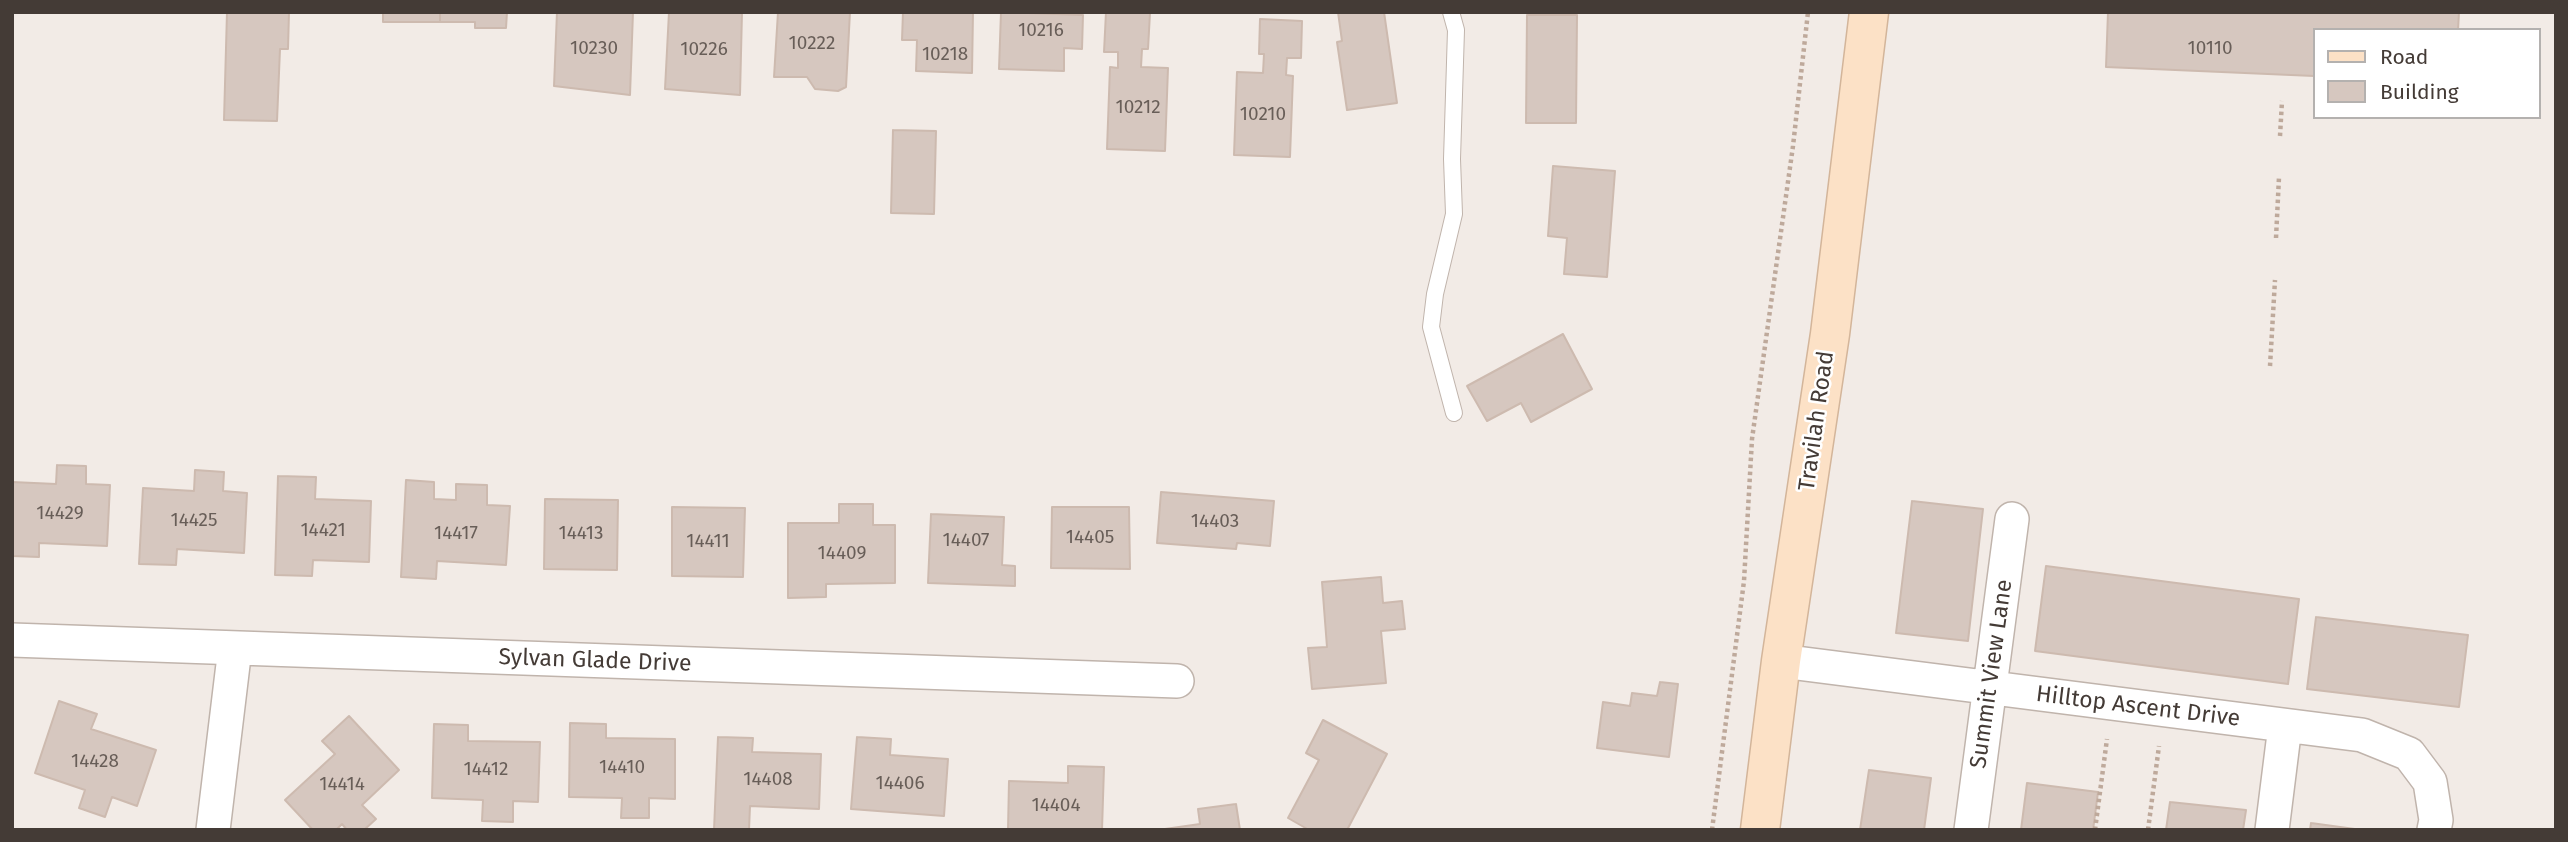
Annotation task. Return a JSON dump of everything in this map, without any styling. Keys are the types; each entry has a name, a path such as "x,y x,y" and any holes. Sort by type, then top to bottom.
{"main road":[{"name":"Travilah Road","path":"1760,830 1781,660 1830,334 1869,12"}],"street":[{"name":"Summit View Lane","path":"1972,830 2012,519"},
{"name":"Sylvan Glade Drive","path":"12,640 1177,681"},
{"path":"213,830 235,648"},
{"name":"Hilltop Ascent Drive","path":"1781,660 2362,735 2409,754 2430,782 2434,830"},
{"path":"2272,830 2285,726"}],"lane":[{"path":"1451,12 1456,30 1452,159 1454,214 1431,327 1454,413"}],"path":[{"path":"1712,830 1744,581 1752,439 1793,146 1808,12"},
{"path":"2280,136 2282,101"},
{"path":"2276,238 2279,177"},
{"path":"2270,366 2275,280"},
{"path":"2095,830 2107,739"},
{"path":"2148,830 2159,746"}],"building":[{"path":"227,12 289,12 288,49 280,49 277,121 224,120"},
{"path":"383,12 440,12 440,22 383,22"},
{"path":"440,12 507,12 506,28 475,28 475,22 440,22"},
{"path":"557,12 633,12 630,95 554,86"},
{"path":"669,12 742,12 740,95 665,89"},
{"path":"778,12 850,12 846,87 838,91 815,89 807,77 774,77"},
{"path":"903,12 973,12 972,73 916,71 917,40 902,40"},
{"path":"1001,12 1083,15 1082,49 1064,48 1064,71 999,69"},
{"path":"1106,12 1150,13 1148,49 1142,49 1141,67 1168,68 1165,151 1107,149 1110,67 1118,68 1118,52 1104,52"},
{"path":"1338,12 1384,12 1397,103 1347,110 1337,42 1342,41"},
{"path":"2108,12 2459,12 2458,28 2312,28 2312,76 2106,67"},
{"path":"1527,15 1577,15 1576,123 1526,123"},
{"path":"1260,19 1302,21 1301,58 1287,58 1286,75 1293,76 1290,157 1234,155 1237,72 1263,73 1264,54 1259,54"},
{"path":"893,130 936,131 934,214 891,213"},
{"path":"1553,166 1615,171 1607,277 1564,274 1567,238 1548,236"},
{"path":"1563,334 1592,389 1531,422 1521,403 1487,421 1467,386"},
{"path":"57,465 86,466 86,484 110,485 107,546 39,543 39,557 12,556 12,482 56,484"},
{"path":"195,470 224,472 223,491 247,493 244,553 177,549 176,565 139,564 143,488 194,491"},
{"path":"278,476 316,477 315,499 371,501 369,562 313,560 312,576 275,575"},
{"path":"406,480 434,482 434,499 456,500 456,484 487,485 487,505 510,506 506,565 437,561 436,579 401,577"},
{"path":"1161,492 1274,501 1270,546 1237,543 1236,549 1157,543"},
{"path":"545,499 618,500 617,570 544,569"},
{"path":"1912,501 1983,509 1968,641 1896,633"},
{"path":"839,504 873,504 873,525 895,525 895,583 826,584 826,597 788,598 788,523 839,523"},
{"path":"672,507 745,508 743,577 672,576"},
{"path":"1052,507 1129,507 1130,569 1051,568"},
{"path":"931,514 1004,517 1002,565 1015,566 1015,586 928,583"},
{"path":"2046,566 2299,599 2288,684 2035,651"},
{"path":"1381,577 1383,603 1402,601 1405,629 1381,631 1386,683 1312,689 1308,648 1327,647 1322,582"},
{"path":"2316,617 2468,635 2459,707 2307,689"},
{"path":"1660,682 1678,684 1669,757 1597,748 1603,702 1630,706 1632,693 1657,696"},
{"path":"59,701 97,714 91,729 156,750 137,806 112,797 105,817 79,808 85,790 35,773"},
{"path":"349,716 399,770 362,805 376,819 364,830 347,830 342,824 336,830 313,830 285,800 335,754 322,741"},
{"path":"1323,720 1387,754 1347,830 1309,830 1288,818 1319,760 1306,753"},
{"path":"570,723 606,724 606,738 675,739 675,799 649,798 649,818 621,818 622,798 569,797"},
{"path":"434,724 468,725 468,741 540,742 538,802 513,801 513,822 482,821 483,800 432,798"},
{"path":"718,737 753,738 752,752 821,754 819,809 750,806 749,830 714,830"},
{"path":"857,737 891,739 890,755 948,759 944,816 851,809"},
{"path":"1068,766 1104,767 1102,830 1008,830 1009,781 1068,783"},
{"path":"1869,770 1931,778 1924,830 1860,830"},
{"path":"2027,783 2098,792 2093,830 2021,830"},
{"path":"2170,802 2246,810 2243,830 2166,830"},
{"path":"1236,804 1240,830 1158,830 1200,824 1198,809"},
{"path":"2311,823 2362,830 2310,830"}]}
